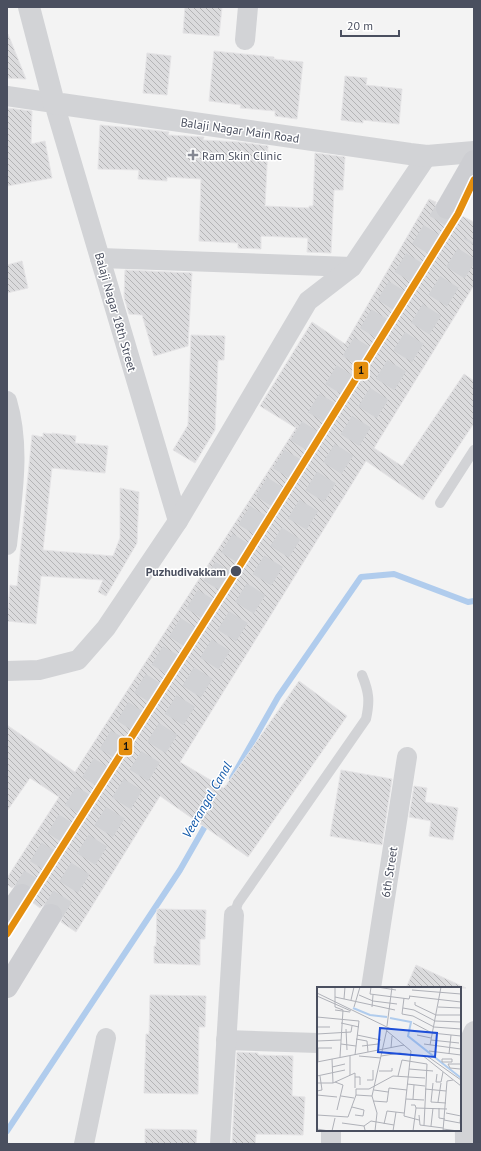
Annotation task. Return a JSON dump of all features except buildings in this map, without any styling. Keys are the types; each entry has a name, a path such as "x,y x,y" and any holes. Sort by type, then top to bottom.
{"main road":[{"path":"447,208 474,161"},
{"path":"7,916 22,895"},
{"path":"7,987 51,915"}],"street":[{"path":"29,7 54,103"},
{"path":"245,40 248,7"},
{"name":"Balaji Nagar Main Road","path":"7,96 427,156 474,152"},
{"name":"Balaji Nagar 18th Street","path":"54,103 178,521"},
{"path":"7,671 39,670 78,660 106,628 178,521 308,301 352,267 427,156"},
{"path":"100,258 352,267"},
{"path":"7,401 10,409 15,447 14,486 7,545"},
{"name":"6th Street","path":"371,987 407,757"},
{"path":"220,1144 234,915"},
{"path":"466,1144 466,1054 474,1031"},
{"path":"84,1144 106,1038"},
{"path":"226,1040 317,1043"},
{"path":"331,1131 331,1144"}],"lane":[{"path":"440,503 474,450"},
{"path":"234,915 238,903 366,719 369,707 369,696 362,675"}],"waterway":[{"name":"Veerangal Canal","path":"232,778 278,697 361,577 394,574 468,602 474,601"},
{"name":"Veerangal Canal","path":"7,1131 180,870 208,821"}],"tunnel":[{"path":"22,895 447,208"},
{"path":"51,915 474,243"}],"transit line":[{"name":"1","path":"7,934 236,572 458,214 474,180"}],"place":[{"name":"Ram Skin Clinic","path":"193,155"},
{"name":"Puzhudivakkam","path":"236,571"}]}
